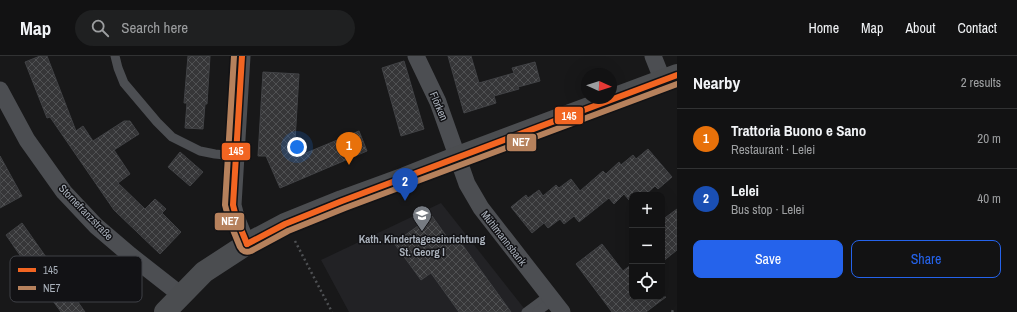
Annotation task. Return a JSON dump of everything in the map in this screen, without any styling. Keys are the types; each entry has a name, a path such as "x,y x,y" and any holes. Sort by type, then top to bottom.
{"street":[{"path":"242,56 233,205 236,217 247,244"},
{"name":"Flörken","path":"416,56 438,102 458,157"},
{"path":"164,312 204,272 247,244 285,224 458,157 670,78 653,56"},
{"name":"Stornefranzstraße","path":"0,90 27,140 64,192 96,226 132,256"},
{"name":"Mühlmannsbank","path":"458,157 467,184 481,208 555,302"},
{"name":"Stornefranzstraße","path":"142,264 181,295"}],"lane":[{"path":"116,56 118,68 124,82 157,122 172,137 200,151 236,156"},
{"path":"526,312 555,302"},
{"path":"537,312 555,302"}],"path":[{"path":"285,224 332,312"},
{"path":"672,312 674,308"}],"shaded area":[{"name":"Kath. Kindertageseinrichtung St. Georg I","path":"441,203 527,312 349,312 321,260"}],"building":[{"path":"40,56 47,56 76,131 83,126 93,141 124,121 130,121 139,134 114,150 130,174 118,183 145,209 155,199 166,209 162,213 181,232 160,254 114,210 50,117 47,118 25,62"},
{"path":"188,56 210,56 207,104 205,104 203,129 185,128 187,103 184,103"},
{"path":"448,56 471,56 479,83 514,73 512,68 535,62 540,81 494,96 496,103 464,113"},
{"path":"404,61 424,129 401,136 382,68"},
{"path":"263,72 299,74 294,158 359,131 367,151 280,188 266,156 258,156"},
{"path":"648,149 672,177 658,189 655,186 648,192 629,192 629,200 624,194 614,204 609,198 579,222 574,216 564,224 560,219 548,228 544,223 532,233 511,207 526,195 528,198 539,190 543,196 556,185 559,188 571,179 580,191 603,171 606,174 619,162 621,165 633,155 636,159"},
{"path":"180,152 203,172 190,186 168,167"},
{"path":"0,156 22,196 0,208"},
{"path":"677,209 677,250 665,260 665,228 665,218"},
{"path":"432,216 449,240 456,236 511,312 459,312 431,273 421,280 394,243"},
{"path":"22,223 45,256 20,256 6,235"},
{"path":"602,244 623,271 629,266 629,300 662,300 646,312 612,312 576,264"},
{"path":"54,302 78,302 85,312 61,312"}],"transit line":[{"name":"NE7","path":"234,56 225,205 229,220 240,247 246,252 251,251 288,231 345,208 677,84"},
{"name":"145","path":"242,56 233,205 236,217 247,244"},
{"name":"145","path":"247,244 285,224 342,201 677,75"}],"place":[{"name":"Trattoria Buono e Sano","path":"349,165"},
{"name":"Lelei","path":"405,201"},
{"name":"Kath. Kindertageseinrichtung St. Georg I","path":"422,232"}]}
